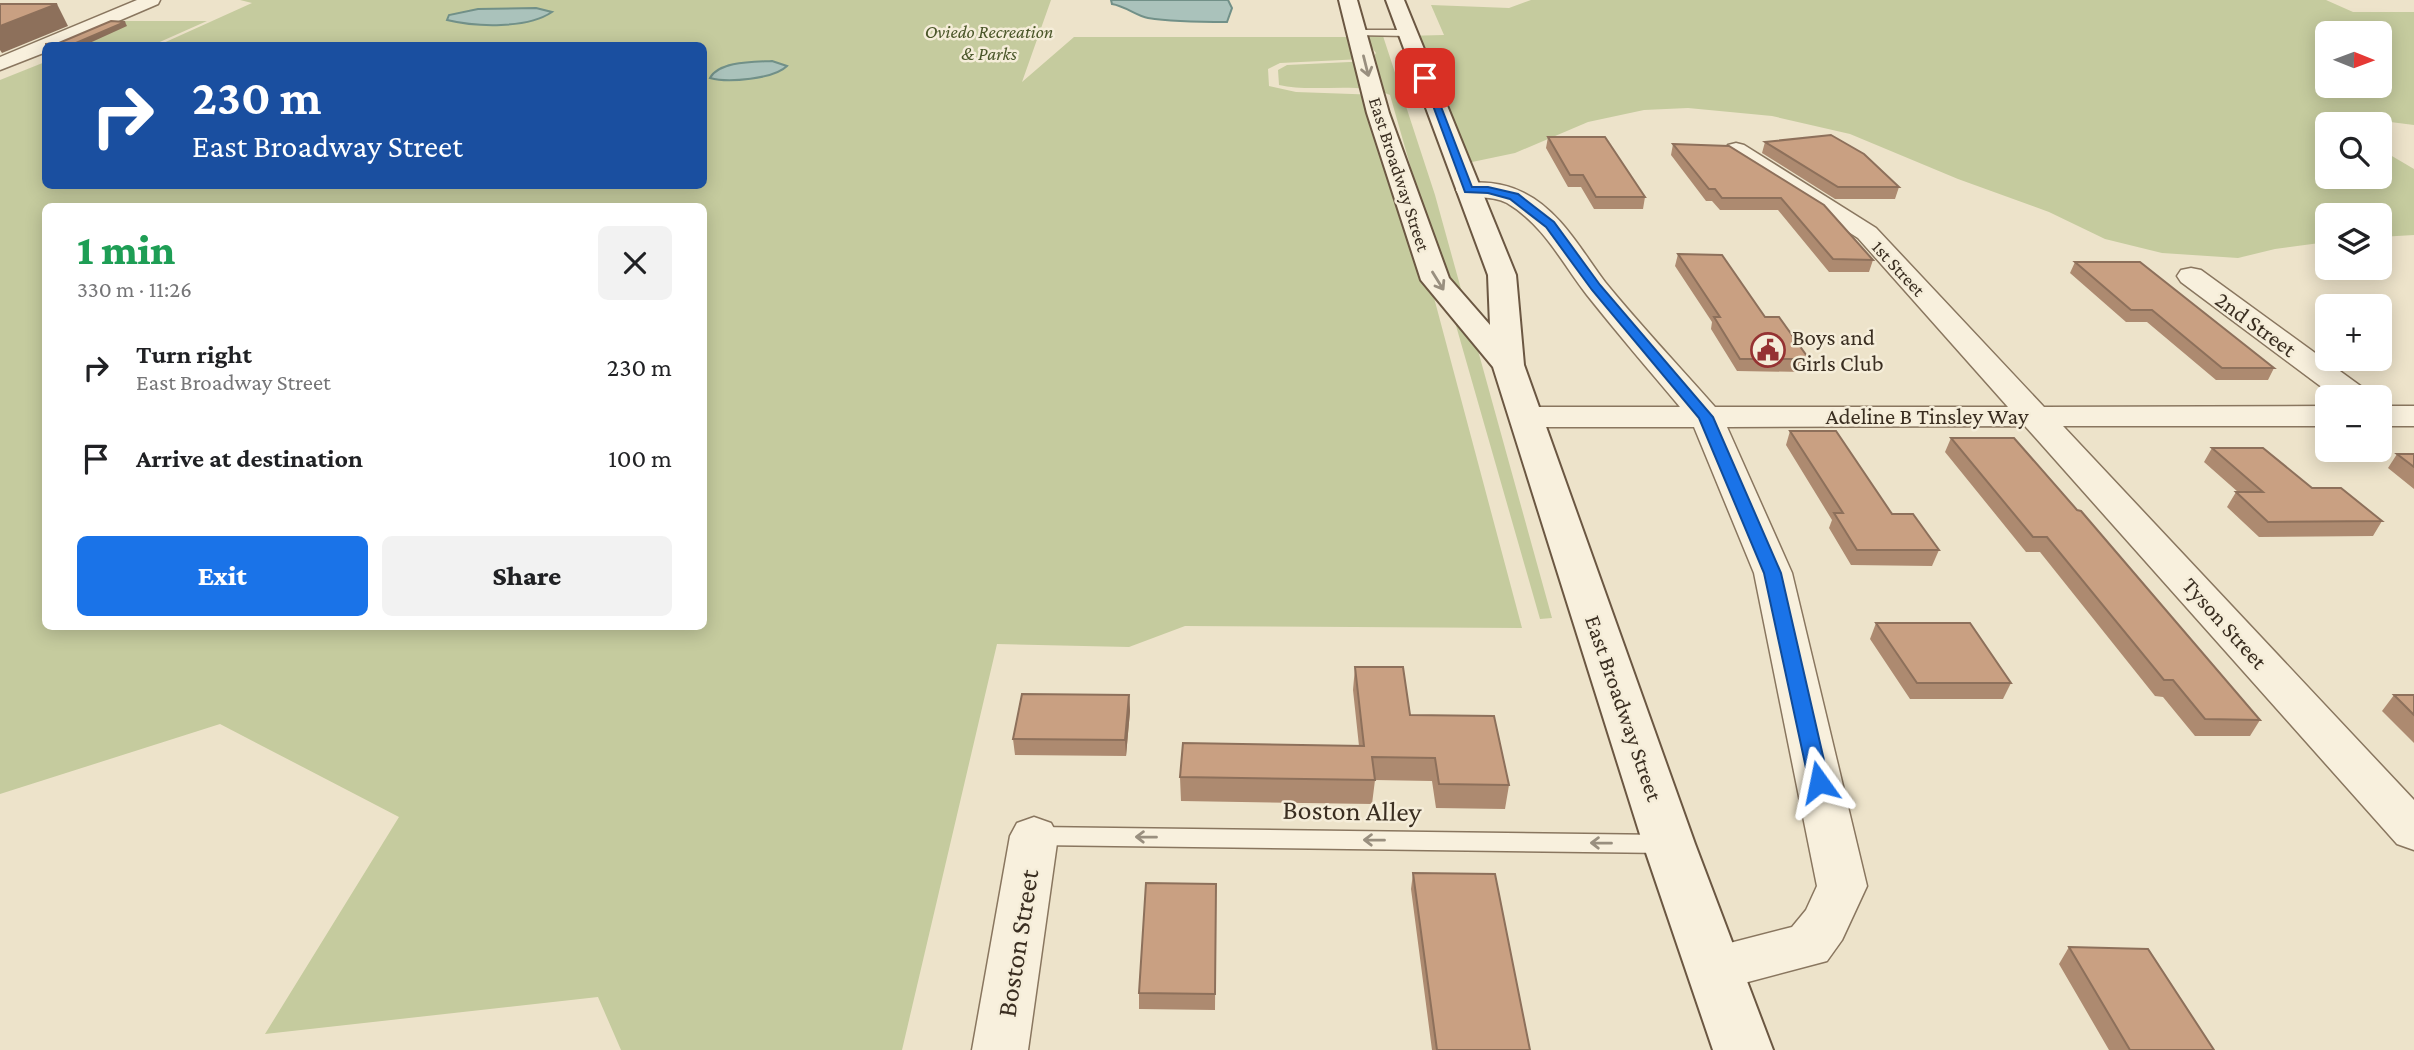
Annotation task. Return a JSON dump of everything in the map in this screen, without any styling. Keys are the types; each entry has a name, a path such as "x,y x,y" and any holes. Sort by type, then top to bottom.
{"main road":[{"name":"East Broadway Street","path":"1348,0 1378,113 1436,280 1508,365"},
{"name":"East Broadway Street","path":"1395,0 1502,275 1508,365 1669,844 1743,1050"}],"street":[{"path":"52,42 152,0"},
{"path":"0,64 42,46"},
{"name":"1st Street","path":"1736,150 1867,233 2036,416"},
{"path":"1468,190 1488,190 1514,197 1550,224 1596,288 1706,417 1773,573 1842,886 1830,915 1816,938 1808,945 1714,968"},
{"name":"2nd Street","path":"2191,276 2339,385"},
{"name":"Tyson Street","path":"2036,416 2414,831"},
{"name":"Adeline B Tinsley Way","path":"1526,417 2315,416"},
{"path":"2392,416 2414,416"},
{"name":"Boston Street","path":"1000,1050 1034,836"}],"lane":[{"path":"1357,33 1408,33"},
{"name":"Boston Alley","path":"1034,836 1669,844"}],"green space":[{"name":"Oviedo Recreation & Parks","path":"240,0 1051,0 1022,82 1074,37 1356,37 1363,59 1280,63 1268,69 1269,86 1296,92 1380,95 1522,628 1185,626 1129,647 997,644 902,1050 621,1050 598,997 265,1034 399,817 220,724 0,794 0,80 42,63 42,189 707,189 707,42 166,42 252,3"},
{"path":"1531,0 2326,0 2353,12 2414,12 2414,125 2392,122 2392,112 2315,112 2315,189 2392,189 2392,156 2414,169 2414,235 2392,236 2392,203 2315,203 2315,244 2238,258 2162,253 2105,239 2049,212 1958,179 1850,134 1772,116 1688,108 1644,110 1588,122 1515,153 1453,166 1404,36 1444,35 1431,5 1509,8"},
{"path":"125,21 207,21 160,42 77,42"},
{"path":"1363,36 1383,36 1435,195 1552,618 1540,619 1390,95 1365,89 1279,85 1278,70 1287,65 1371,61 1376,53"}],"water":[{"path":"1111,0 1228,0 1232,8 1227,22 1177,21 1144,17 1112,4"},
{"path":"536,8 552,12 542,18 515,24 472,24 447,20 449,15 478,9"},
{"path":"772,61 787,66 772,74 750,79 710,78 715,72 729,65"}],"building":[{"path":"0,4 57,4 0,26"},
{"path":"111,21 125,22 78,42 61,42"},
{"path":"1831,135 1864,154 1899,187 1838,187 1765,142"},
{"path":"1548,137 1605,137 1645,197 1596,197 1583,175 1570,175"},
{"path":"1673,144 1729,146 1824,205 1873,260 1833,259 1781,198 1722,198 1715,189 1709,189"},
{"path":"1678,254 1722,255 1765,317 1779,317 1809,359 1740,359 1714,317 1720,317"},
{"path":"2075,262 2140,262 2274,368 2222,368 2152,310 2131,310"},
{"path":"1790,431 1836,431 1892,514 1913,514 1939,550 1857,550 1834,513 1843,513"},
{"path":"1951,438 2014,438 2077,510 2081,511 2260,720 2205,719 2173,680 2164,680 2047,537 2033,537"},
{"path":"2212,448 2263,448 2312,488 2341,488 2382,521 2268,522 2236,492 2263,492"},
{"path":"2397,454 2414,454 2414,467"},
{"path":"1876,623 1970,623 2011,683 1917,683"},
{"path":"1355,667 1403,667 1410,715 1494,716 1509,785 1439,784 1435,758 1372,757 1375,780 1180,777 1183,743 1364,746"},
{"path":"1022,694 1129,695 1125,740 1013,739"},
{"path":"2394,695 2414,695 2414,715"},
{"path":"1413,873 1495,874 1530,1050 1437,1050"},
{"path":"1146,883 1216,884 1215,994 1139,993"},
{"path":"2069,947 2148,949 2214,1050 2130,1050"}],"place":[{"name":"Boys and Girls Club","path":"1768,350"}],"route":[{"path":"1425,78 1468,190 1488,190 1514,197 1550,224 1596,288 1706,417 1773,573 1819,782"}]}
